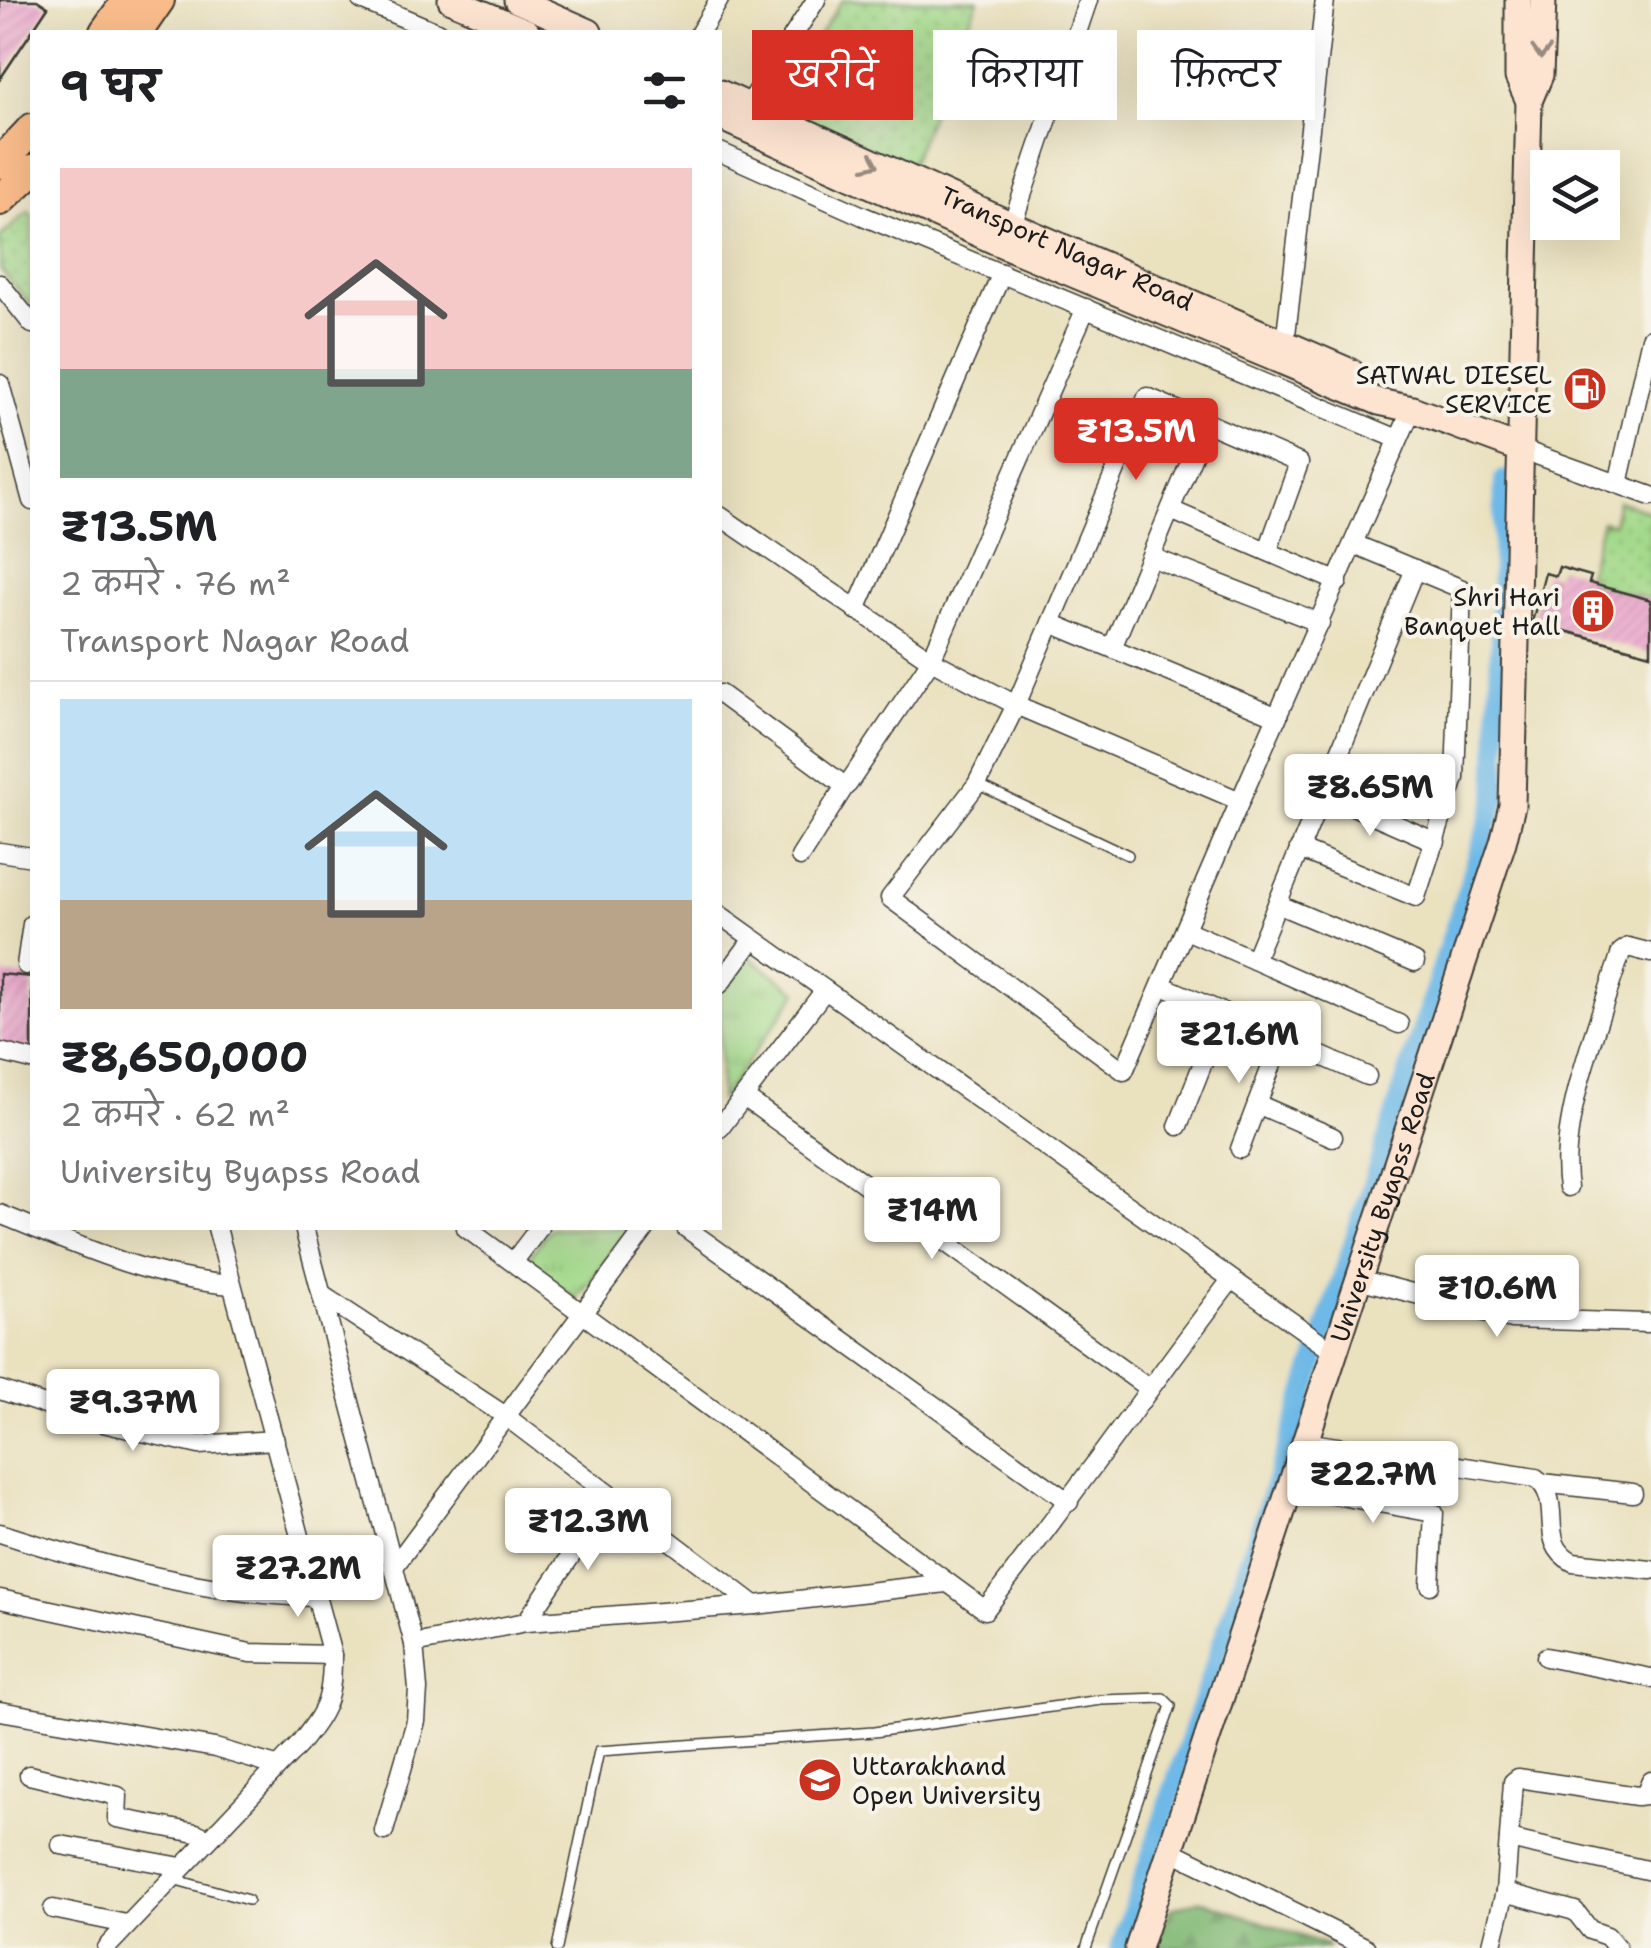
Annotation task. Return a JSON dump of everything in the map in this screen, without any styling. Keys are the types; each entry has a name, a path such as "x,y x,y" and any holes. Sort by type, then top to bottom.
{"main road":[{"path":"106,30 128,0"},
{"path":"138,30 159,0"},
{"path":"452,0 522,30"},
{"path":"517,0 584,30"},
{"path":"1518,0 1518,77 1528,101"},
{"path":"1528,101 1540,75 1542,0"},
{"name":"Transport Nagar Road","path":"722,94 748,106 804,144 1006,246 1379,402 1412,408 1520,449"},
{"name":"University Byapss Road","path":"1138,1948 1306,1442 1326,1348 1358,1279 1512,806 1528,101"},
{"name":"Transport Nagar Road","path":"722,118 804,144 1012,225 1396,392 1412,408"},
{"path":"0,163 30,131"},
{"path":"0,200 30,172"}],"street":[{"path":"362,0 432,30"},
{"path":"701,30 719,0"},
{"path":"748,106 816,0"},
{"path":"1012,225 1088,0"},
{"path":"1286,343 1325,0"},
{"path":"387,30 393,14"},
{"path":"722,153 1398,439"},
{"path":"856,610 1002,273"},
{"path":"0,284 30,322"},
{"path":"800,857 931,660 1086,308"},
{"path":"1618,484 1648,370 1651,338"},
{"path":"0,384 30,495"},
{"path":"1268,550 1298,463 1146,398 1016,705 977,784 890,898 1124,1071 1412,408"},
{"path":"1112,648 1207,422"},
{"path":"1520,449 1651,496"},
{"path":"1170,510 1338,582"},
{"path":"722,517 931,660 1016,705 1240,801"},
{"path":"1300,849 1413,897 1419,895 1455,778 1462,592 1354,544"},
{"path":"1151,557 1320,623"},
{"path":"1254,960 1415,569"},
{"path":"1051,623 1278,718"},
{"path":"722,695 846,786"},
{"path":"1322,793 1436,842"},
{"path":"0,852 30,857"},
{"path":"1277,904 1414,962"},
{"path":"722,916 1326,1348"},
{"path":"1186,930 1399,1024"},
{"path":"26,964 30,937"},
{"path":"722,981 754,939"},
{"path":"1568,1187 1564,1167 1567,1130 1621,952 1628,947 1651,953"},
{"path":"1163,986 1367,1076"},
{"path":"722,1125 825,990"},
{"path":"1178,1126 1223,1012"},
{"path":"1240,1150 1282,1038"},
{"path":"0,1052 30,1060"},
{"path":"744,1097 1148,1388"},
{"path":"1257,1104 1333,1137"},
{"path":"0,1214 30,1226"},
{"path":"40,1230 121,1263 173,1277 232,1285"},
{"path":"106,1948 299,1745 325,1712 332,1685 332,1655 218,1230"},
{"path":"305,1230 414,1644 416,1721 384,1831"},
{"path":"469,1230 985,1610 1230,1280"},
{"path":"514,1261 537,1230"},
{"path":"392,1568 644,1230"},
{"path":"689,1230 1068,1502"},
{"path":"1358,1279 1512,1319 1648,1323"},
{"path":"322,1295 504,1415 755,1605"},
{"path":"0,1390 90,1420 199,1445 275,1440"},
{"path":"1306,1442 1536,1478 1548,1491 1554,1548 1563,1557 1573,1562 1651,1570"},
{"path":"1542,1482 1633,1493"},
{"path":"1291,1487 1434,1513 1430,1584"},
{"path":"526,1622 611,1497"},
{"path":"0,1532 103,1566 260,1596 316,1596"},
{"path":"227,1550 304,1550"},
{"path":"414,1644 526,1622 755,1605 946,1583"},
{"path":"0,1599 233,1650 332,1655"},
{"path":"1546,1658 1651,1678"},
{"path":"0,1711 216,1748 276,1766"},
{"path":"29,1775 118,1796 117,1818 209,1838"},
{"path":"1491,1948 1506,1892 1513,1782 1518,1778 1636,1796 1644,1794 1651,1782"},
{"path":"1509,1839 1651,1871"},
{"path":"60,1844 176,1873"},
{"path":"1170,1850 1367,1948"},
{"path":"1506,1892 1575,1911 1590,1930 1607,1936 1617,1948"},
{"path":"53,1909 126,1924"}],"lane":[{"path":"977,784 1128,855"},
{"path":"558,1948 598,1751 874,1732 1101,1700 1162,1698 1170,1706 1086,1948"},
{"path":"176,1873 248,1900"}],"green space":[{"path":"842,0 978,0 966,30 933,30 933,110 909,168 802,120 913,120 913,30 823,30"},
{"path":"29,211 30,304 0,269 0,237"},
{"path":"1618,501 1651,512 1651,600 1589,583 1591,576 1587,574 1602,521 1613,524"},
{"path":"746,955 798,992 722,1097 722,988"},
{"path":"549,1230 628,1230 577,1299 525,1262"},
{"path":"1200,1900 1328,1948 1155,1948 1171,1909"}],"building":[{"path":"0,0 37,0 48,7 0,79"},
{"name":"Shri Hari Banquet Hall","path":"1559,567 1591,576 1589,583 1651,600 1651,654 1532,622 1545,573 1556,576"},
{"path":"0,974 30,977 30,1051 0,1046"}],"waterway":[{"path":"1120,1948 1299,1412 1496,799 1504,480"}],"place":[{"name":"SATWAL DIESEL SERVICE","path":"1585,389"},
{"name":"Shri Hari Banquet Hall","path":"1593,611"},
{"name":"Uttarakhand Open University","path":"820,1780"}]}
